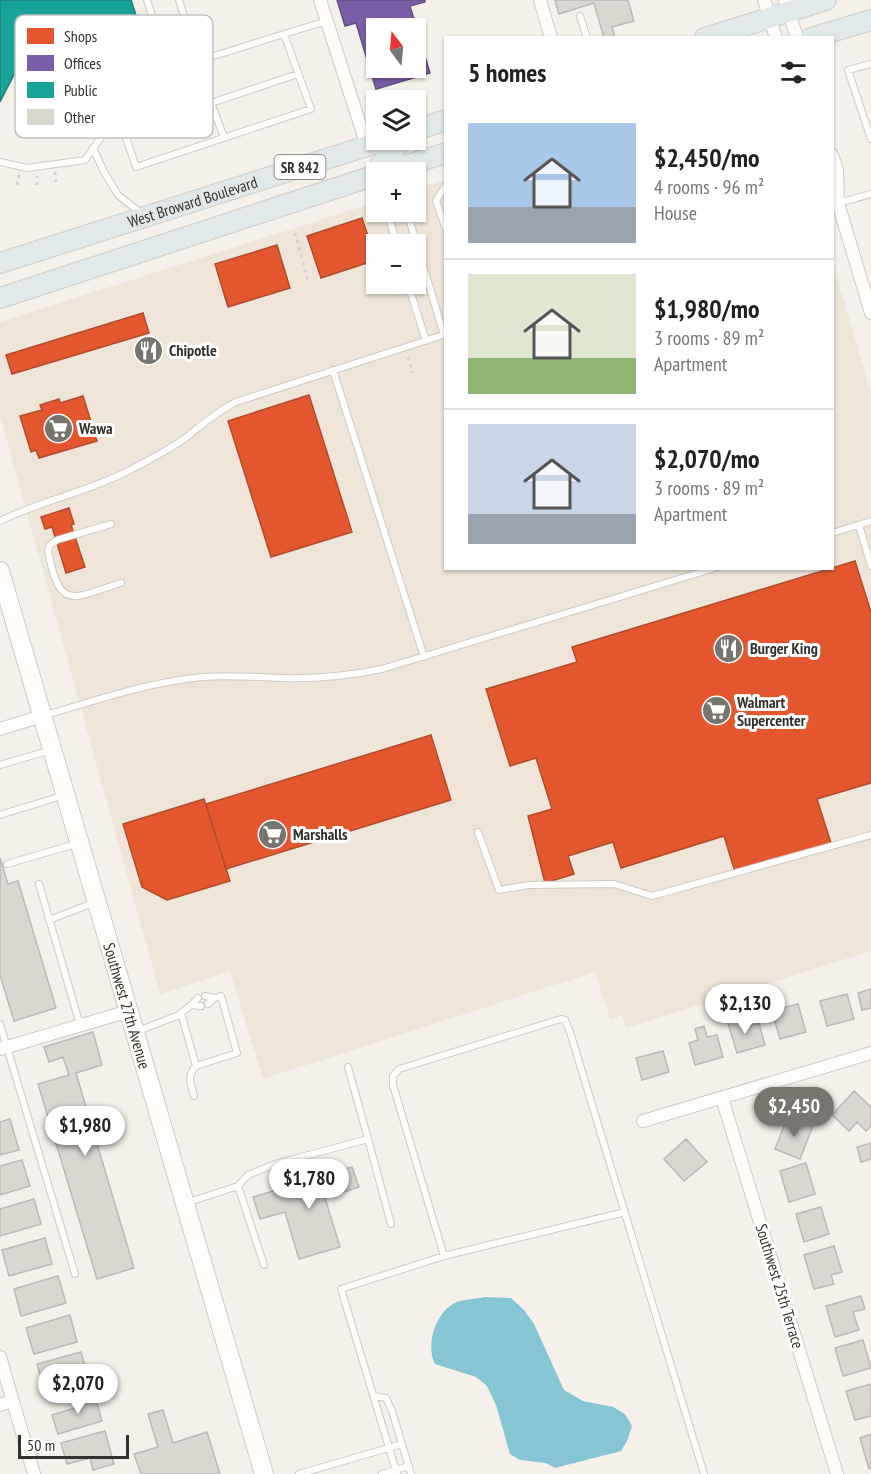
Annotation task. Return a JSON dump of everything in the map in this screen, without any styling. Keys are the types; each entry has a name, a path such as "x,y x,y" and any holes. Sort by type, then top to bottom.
{"main road":[{"path":"709,36 767,9 826,0"},
{"path":"818,36 871,20"},
{"path":"426,127 444,121"},
{"name":"West Broward Boulevard","path":"0,263 366,146"},
{"path":"385,162 394,150"},
{"name":"West Broward Boulevard","path":"419,162 444,154"},
{"name":"West Broward Boulevard","path":"0,298 366,179"}],"street":[{"path":"320,0 366,143"},
{"path":"540,0 550,36"},
{"path":"787,6 796,36"},
{"path":"767,9 775,36"},
{"path":"834,161 837,171 834,202 871,314"},
{"name":"Southwest 27th Avenue","path":"0,571 264,1474"},
{"path":"0,729 42,716"},
{"path":"4,1048 129,1011"},
{"path":"643,1121 871,1053"},
{"name":"Southwest 25th Terrace","path":"722,1098 837,1474"},
{"path":"0,1358 6,1403 34,1474"}],"lane":[{"path":"147,0 152,15"},
{"path":"179,0 184,15"},
{"path":"580,16 586,36"},
{"path":"213,56 327,21"},
{"path":"126,138 136,167 311,109 284,34"},
{"path":"871,64 848,70 871,136"},
{"path":"213,102 298,74"},
{"path":"213,108 224,137"},
{"path":"0,162 27,168 85,160 100,138"},
{"path":"93,148 118,195 145,217"},
{"path":"444,188 436,201 444,223"},
{"path":"834,202 871,194"},
{"path":"410,222 444,332"},
{"path":"411,294 426,341"},
{"path":"0,521 109,481 183,439 219,410 236,402 444,335"},
{"path":"333,370 424,657"},
{"path":"834,532 871,521"},
{"path":"111,524 57,540 50,545 48,551 62,593 77,596 121,583"},
{"path":"859,525 871,566"},
{"path":"42,716 175,680 236,676 281,678 352,675 424,657 708,570"},
{"path":"0,765 52,749"},
{"path":"0,815 65,795"},
{"path":"477,832 499,890 529,885 614,884 652,896 871,835"},
{"path":"7,864 80,843"},
{"path":"39,884 80,1025"},
{"path":"49,920 97,902"},
{"path":"206,996 215,998"},
{"path":"194,1096 190,1072 196,1066 237,1053 221,996 208,1004"},
{"path":"135,1032 182,1013 198,999"},
{"path":"191,1005 201,1006"},
{"path":"182,1013 196,1066"},
{"path":"444,1256 393,1085 393,1076 399,1069 561,1019 565,1020 704,1474"},
{"path":"0,1023 4,1048 75,1274"},
{"path":"348,1067 391,1224"},
{"path":"185,1203 238,1186 248,1175 275,1164 368,1139"},
{"path":"238,1186 264,1265"},
{"path":"397,1472 341,1289 444,1256 625,1212"},
{"path":"374,1396 386,1398 411,1474"},
{"path":"299,1474 402,1444"},
{"path":"382,1474 397,1472 409,1466"}],"path":[{"path":"295,233 309,284"},
{"path":"408,355 412,373"}],"shaded area":[{"path":"444,180 444,570 834,570 834,267 871,392 871,951 626,1028 622,1015 610,1019 595,972 263,1079 230,971 160,994 0,416 0,322 366,205 366,222 426,222 426,186"}],"water":[{"path":"485,1297 511,1298 524,1310 534,1324 564,1390 583,1401 613,1407 625,1414 632,1426 621,1451 555,1468 546,1463 520,1460 510,1454 496,1405 487,1386 476,1377 435,1364 432,1356 434,1329 443,1312 457,1302"}],"building: Shops":[{"path":"362,218 367,234 366,263 321,278 307,236"},
{"path":"277,245 290,288 228,307 215,264"},
{"path":"143,313 149,333 12,374 6,355"},
{"path":"309,395 352,532 271,557 228,421"},
{"name":"Wawa","path":"83,396 97,441 39,458 36,450 31,452 20,416 42,410 40,405 59,399 60,403"},
{"path":"69,508 74,524 71,525 85,567 66,573 52,527 45,529 41,517"},
{"path":"855,561 871,612 871,783 817,799 831,843 735,872 724,836 621,868 613,842 568,856 574,874 545,883 528,816 552,809 536,758 510,766 486,689 577,662 572,647 825,570 834,570 834,567"},
{"path":"431,735 451,800 226,869 206,804"},
{"path":"204,799 230,881 167,900 142,887 123,824"}],"building: Offices":[{"path":"337,0 425,0 425,2 410,6 414,18 366,18 366,56 356,23 345,26"},
{"path":"426,60 430,73 426,74"},
{"path":"373,78 413,78 376,89"}],"building: Public":[{"path":"0,0 131,0 136,15 15,15 15,73 0,102"}],"building: Other":[{"path":"555,0 628,0 634,21 612,27 614,36 603,36 594,3 559,14"},
{"path":"0,858 8,884 18,881 56,1008 14,1021 0,975"},
{"path":"871,989 871,1008 862,1010 858,993"},
{"path":"847,994 854,1019 827,1026 820,1001"},
{"path":"798,1004 806,1032 780,1039 772,1011"},
{"path":"744,1015 747,1027 759,1023 765,1045 737,1053 727,1020"},
{"path":"704,1026 707,1037 717,1035 723,1057 695,1065 689,1043 698,1040 695,1029"},
{"path":"93,1032 102,1065 76,1073 134,1268 97,1279 38,1084 69,1075 63,1057 49,1062 44,1047"},
{"path":"663,1051 669,1072 642,1080 636,1058"},
{"path":"854,1091 871,1107 871,1126 866,1131 857,1122 849,1131 832,1115"},
{"path":"788,1116 813,1126 800,1159 775,1149"},
{"path":"10,1119 19,1150 0,1155 0,1122"},
{"path":"686,1139 707,1162 684,1181 664,1159"},
{"path":"871,1143 871,1159 861,1162 857,1147"},
{"path":"22,1160 30,1186 0,1195 0,1166"},
{"path":"806,1163 815,1194 789,1202 780,1171"},
{"path":"352,1167 359,1187 325,1198 340,1247 299,1259 285,1212 260,1219 253,1197"},
{"path":"34,1199 41,1224 0,1236 0,1209"},
{"path":"821,1207 829,1234 804,1242 796,1214"},
{"path":"45,1238 52,1264 9,1276 2,1250"},
{"path":"834,1246 842,1272 831,1275 834,1284 814,1289 804,1255"},
{"path":"58,1276 66,1303 21,1316 14,1289"},
{"path":"861,1296 865,1309 853,1312 859,1330 835,1337 826,1306"},
{"path":"70,1315 77,1342 34,1354 26,1328"},
{"path":"863,1340 871,1368 843,1376 835,1348"},
{"path":"81,1352 89,1382 69,1388 66,1377 43,1384 37,1364"},
{"path":"871,1384 871,1416 855,1420 846,1391"},
{"path":"94,1393 102,1421 58,1434 52,1415 75,1408 73,1400"},
{"path":"163,1410 173,1443 207,1432 220,1474 141,1474 134,1454 158,1447 148,1414"},
{"path":"105,1431 114,1464 93,1470 90,1458 67,1464 61,1443"},
{"path":"871,1434 871,1468 869,1469 860,1438"}],"place":[{"name":"Chipotle","path":"148,350"},
{"name":"Wawa","path":"58,428"},
{"name":"Burger King","path":"729,648"},
{"name":"Walmart Supercenter","path":"716,711"},
{"name":"Marshalls","path":"272,834"}]}
